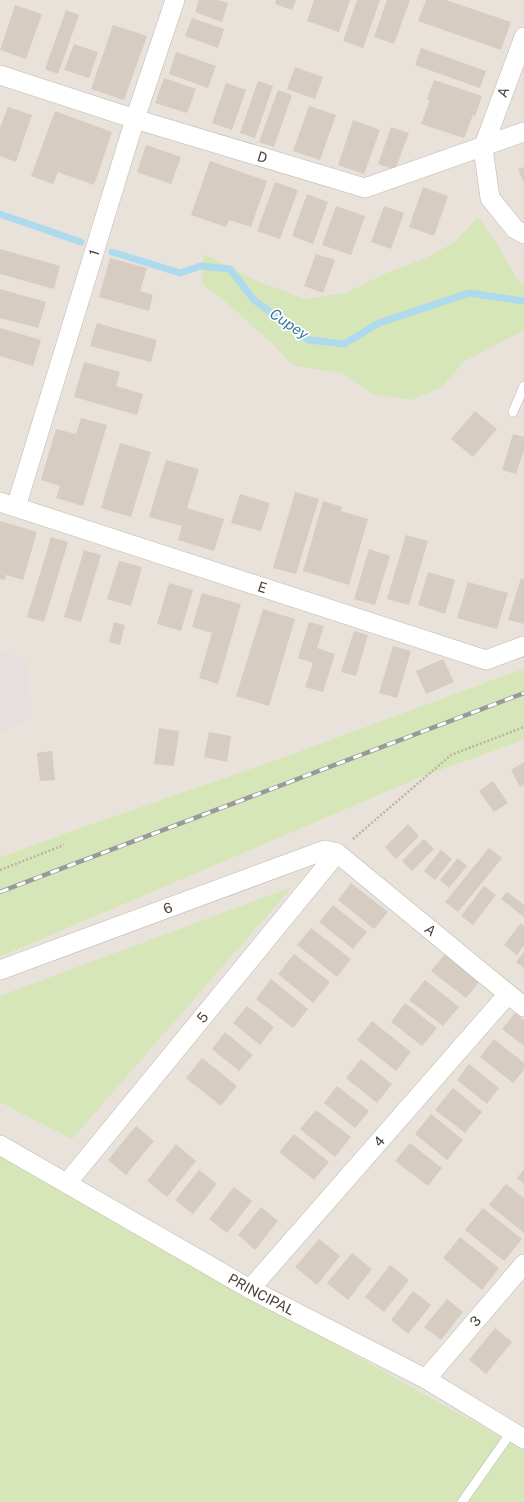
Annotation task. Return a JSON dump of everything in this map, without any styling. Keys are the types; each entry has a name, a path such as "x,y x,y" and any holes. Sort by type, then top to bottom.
{"street":[{"name":"1","path":"8,505 175,0"},
{"name":"A","path":"483,148 524,37"},
{"name":"D","path":"0,75 135,119 365,188 483,148 524,132"},
{"path":"483,148 490,198 515,229 524,234"},
{"name":"E","path":"8,505 486,660 524,646"},
{"name":"6","path":"0,970 325,850 337,853"},
{"name":"A","path":"337,853 524,1007"},
{"name":"5","path":"67,1183 337,853"},
{"name":"4","path":"250,1289 508,994"},
{"name":"PRINCIPAL","path":"0,1145 250,1289 426,1378 518,1435"},
{"name":"3","path":"426,1378 524,1264"}],"lane":[{"path":"513,412 524,386"},
{"path":"462,1502 518,1435"}],"path":[{"path":"337,853 451,755 524,727"},
{"path":"0,870 64,845"}],"shaded area":[{"path":"0,0 524,0 524,668 281,758 0,857 0,734 34,716 26,660 0,650"},
{"path":"0,650 26,659 34,716 0,734"},
{"path":"524,740 524,1450 0,1156 0,957 419,778"}],"green space":[{"path":"478,217 500,249 516,278 524,284 524,330 463,362 442,387 411,400 372,394 343,373 294,366 274,345 226,302 201,283 204,254 257,281 305,299 346,293 384,274 426,258 455,242"},
{"path":"524,668 524,740 419,778 0,957 0,857 281,758"},
{"path":"292,887 72,1139 0,1102 0,996"},
{"path":"0,1156 524,1450 524,1502 0,1502"}],"building":[{"path":"199,0 218,0 228,3 222,22 195,12"},
{"path":"276,0 296,0 292,10 275,4"},
{"path":"314,0 350,0 339,32 307,21"},
{"path":"357,0 380,0 363,48 343,41"},
{"path":"387,0 410,0 394,44 374,37"},
{"path":"426,0 446,0 511,22 501,50 418,21"},
{"path":"15,5 42,14 26,59 0,50"},
{"path":"66,10 79,15 58,74 45,69"},
{"path":"192,18 224,29 218,48 185,36"},
{"path":"113,25 147,36 124,100 91,89"},
{"path":"74,44 98,52 89,78 64,70"},
{"path":"421,48 486,71 480,88 415,65"},
{"path":"176,52 216,66 208,88 169,74"},
{"path":"295,67 323,77 315,99 287,89"},
{"path":"164,78 196,89 187,113 155,103"},
{"path":"434,80 482,96 475,116 473,115 464,138 421,124 430,100 427,99"},
{"path":"258,81 273,86 255,138 240,133"},
{"path":"226,83 246,90 232,130 212,123"},
{"path":"278,90 292,95 274,147 259,142"},
{"path":"309,106 336,115 320,160 293,151"},
{"path":"8,107 32,115 16,162 0,156 0,128"},
{"path":"55,111 112,132 94,185 58,172 53,184 31,176"},
{"path":"353,120 380,130 364,174 338,165"},
{"path":"391,127 409,133 395,170 378,164"},
{"path":"146,145 181,157 171,184 137,172"},
{"path":"210,161 267,181 251,227 229,220 226,227 191,215"},
{"path":"524,167 524,183 518,169"},
{"path":"275,182 298,190 280,239 257,231"},
{"path":"423,187 448,196 434,236 409,227"},
{"path":"307,194 328,202 313,244 292,236"},
{"path":"336,206 365,216 351,255 322,245"},
{"path":"384,206 404,213 391,249 371,242"},
{"path":"0,249 60,266 54,289 0,274"},
{"path":"316,254 335,260 323,293 304,286"},
{"path":"110,258 147,268 140,291 153,295 149,311 99,297"},
{"path":"0,289 46,302 38,328 0,318"},
{"path":"97,323 157,340 151,362 90,346"},
{"path":"0,328 41,340 33,366 0,356"},
{"path":"84,362 120,372 116,386 143,394 137,415 74,397"},
{"path":"475,411 497,429 473,457 451,439"},
{"path":"81,418 107,425 83,506 56,498 60,486 41,480 56,429 76,434"},
{"path":"513,434 524,437 524,450 516,474 502,470"},
{"path":"120,443 151,452 131,517 101,508"},
{"path":"166,460 199,469 187,508 224,519 214,551 178,540 182,526 149,517"},
{"path":"295,492 319,499 296,574 273,568"},
{"path":"240,494 270,503 261,531 231,523"},
{"path":"323,501 342,507 341,511 368,519 349,585 303,571"},
{"path":"0,521 37,532 23,580 6,575 5,580 0,579"},
{"path":"406,535 428,541 409,605 387,599"},
{"path":"51,537 68,542 44,622 27,617"},
{"path":"369,549 390,556 375,605 354,599"},
{"path":"84,550 101,555 81,622 64,617"},
{"path":"119,561 142,567 131,606 107,599"},
{"path":"428,572 455,580 445,614 418,605"},
{"path":"521,578 524,579 524,624 508,620"},
{"path":"468,582 508,593 497,629 457,618"},
{"path":"169,583 193,590 181,631 157,624"},
{"path":"202,593 241,604 218,684 199,678 212,633 192,627"},
{"path":"263,609 295,619 269,706 236,696"},
{"path":"114,622 125,625 120,645 109,642"},
{"path":"309,622 324,626 317,648 335,654 323,692 305,687 313,663 298,658"},
{"path":"354,631 368,635 356,676 341,672"},
{"path":"393,646 411,651 397,698 379,693"},
{"path":"443,659 454,682 426,694 416,671"},
{"path":"159,728 179,731 174,766 154,764"},
{"path":"209,732 231,736 227,762 204,757"},
{"path":"52,751 55,780 40,781 37,753"},
{"path":"524,762 524,785 520,787 511,770"},
{"path":"493,781 508,803 494,812 479,791"},
{"path":"408,824 419,836 396,859 385,847"},
{"path":"424,839 434,849 412,871 402,861"},
{"path":"489,848 502,858 458,912 445,902"},
{"path":"441,850 452,859 435,880 424,871"},
{"path":"458,858 467,866 449,888 440,880"},
{"path":"351,883 388,912 374,929 338,900"},
{"path":"484,886 496,895 473,925 461,916"},
{"path":"507,892 524,905 524,917 501,899"},
{"path":"333,905 367,932 353,949 319,922"},
{"path":"521,923 524,926 524,945 517,955 504,945"},
{"path":"311,928 351,959 337,977 297,945"},
{"path":"524,952 524,968 516,962"},
{"path":"294,954 330,982 313,1003 278,974"},
{"path":"445,954 479,982 466,998 431,971"},
{"path":"271,979 308,1009 293,1028 256,999"},
{"path":"425,980 459,1007 443,1026 409,1000"},
{"path":"405,1003 437,1028 422,1046 391,1022"},
{"path":"247,1006 274,1027 260,1045 233,1023"},
{"path":"515,1013 524,1020 524,1046 502,1029"},
{"path":"372,1021 411,1052 396,1071 357,1040"},
{"path":"225,1032 253,1055 239,1071 212,1049"},
{"path":"494,1039 524,1063 524,1070 513,1083 480,1057"},
{"path":"202,1058 237,1086 221,1106 186,1078"},
{"path":"361,1059 392,1084 377,1103 346,1078"},
{"path":"469,1064 499,1088 487,1104 457,1080"},
{"path":"337,1086 369,1111 355,1128 324,1103"},
{"path":"453,1088 482,1112 465,1133 435,1110"},
{"path":"316,1110 351,1137 335,1157 300,1129"},
{"path":"431,1114 463,1140 447,1160 415,1134"},
{"path":"136,1126 154,1141 126,1175 108,1160"},
{"path":"294,1134 329,1162 314,1180 279,1152"},
{"path":"410,1143 442,1168 428,1186 395,1161"},
{"path":"176,1144 196,1161 167,1197 147,1181"},
{"path":"524,1169 524,1184 517,1178"},
{"path":"199,1170 217,1184 193,1214 175,1200"},
{"path":"506,1184 524,1198 524,1233 489,1205"},
{"path":"234,1187 252,1201 227,1233 209,1219"},
{"path":"261,1207 278,1221 255,1250 238,1235"},
{"path":"483,1208 522,1239 504,1261 465,1230"},
{"path":"460,1237 499,1268 482,1290 443,1258"},
{"path":"319,1239 340,1256 317,1285 295,1267"},
{"path":"352,1253 372,1269 348,1300 327,1283"},
{"path":"390,1265 409,1280 384,1312 365,1297"},
{"path":"413,1291 431,1305 408,1334 391,1320"},
{"path":"447,1299 463,1312 441,1340 424,1327"},
{"path":"495,1328 512,1342 486,1374 469,1360"}],"waterway":[{"name":"Cupey","path":"0,214 81,242"},
{"name":"Cupey","path":"112,252 180,273 201,266 230,269 254,300 309,340 344,344 379,323 469,293 524,301"}],"railway":[{"path":"0,892 524,693"}]}
